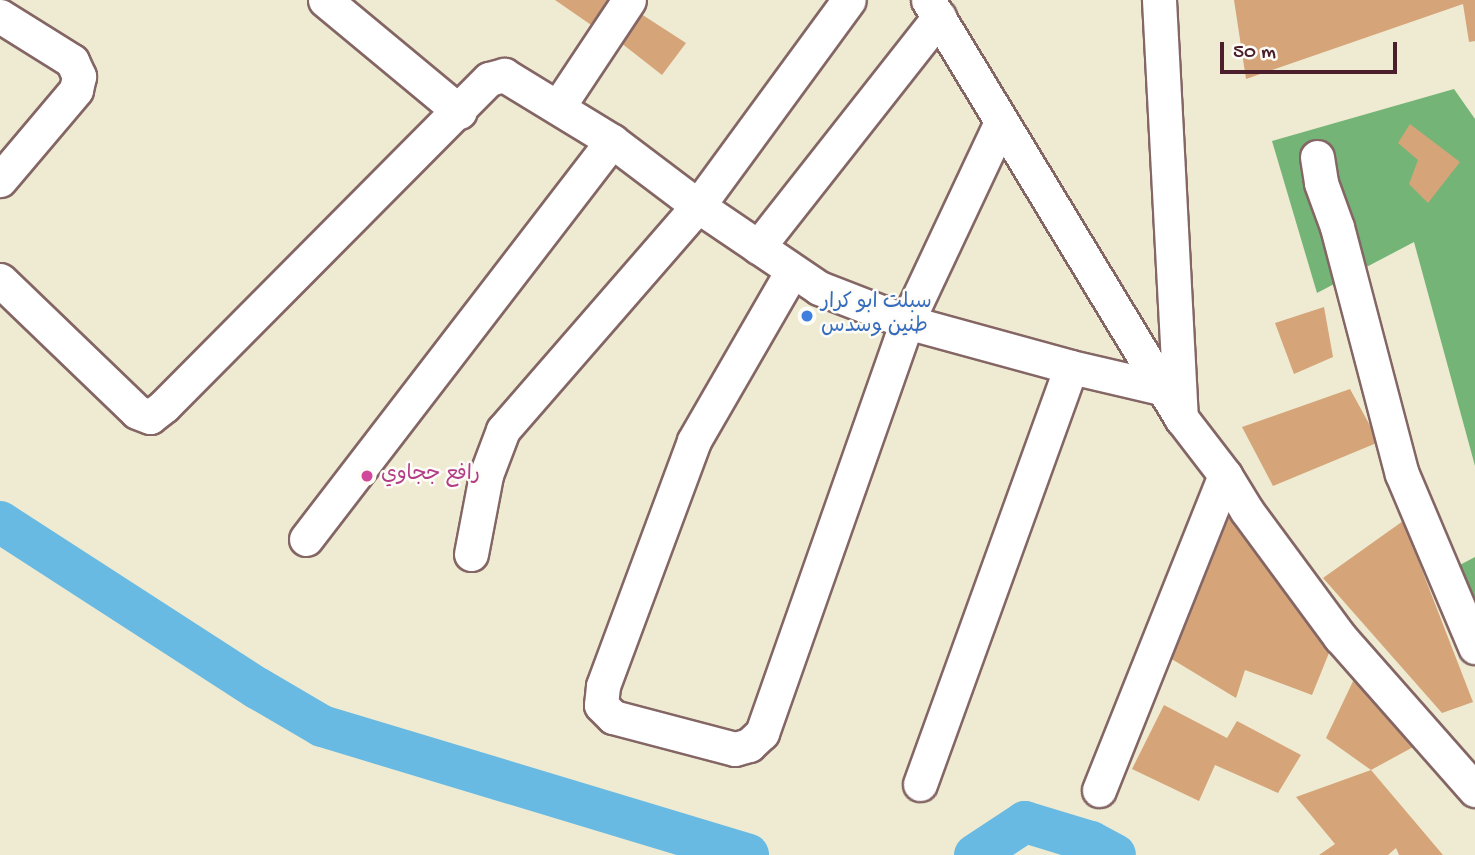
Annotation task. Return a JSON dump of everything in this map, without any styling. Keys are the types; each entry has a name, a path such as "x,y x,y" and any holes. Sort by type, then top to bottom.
{"street":[{"path":"325,0 460,112"},
{"path":"558,107 629,0"},
{"path":"471,554 486,475 503,430 698,206 849,0"},
{"path":"1159,0 1182,419"},
{"path":"758,247 934,8 1182,419 1226,475 1247,511 1340,637 1475,790"},
{"path":"0,16 72,61 79,76 76,90 0,180"},
{"path":"0,280 137,412 150,417 164,407 460,112 489,79 504,75 611,141 698,206 819,288 907,322 1071,367 1161,388"},
{"path":"792,271 694,441 603,686 601,705 613,717 735,749 749,745 762,733 907,322 1001,122"},
{"path":"306,539 611,141"},
{"path":"1317,157 1321,183 1336,227 1402,474 1475,647"},
{"path":"920,784 1071,367"},
{"path":"1099,790 1226,475"}],"green space":[{"path":"1454,89 1475,119 1475,466 1414,242 1317,293 1272,141"},
{"path":"1475,557 1475,628 1454,568"}],"building":[{"path":"555,0 617,0 597,29"},
{"path":"1234,0 1475,0 1475,41 1469,42 1463,4 1246,79"},
{"path":"638,12 686,43 662,75 616,39"},
{"path":"1410,124 1460,162 1428,203 1409,184 1418,160 1398,143"},
{"path":"1324,307 1333,357 1294,374 1275,323"},
{"path":"1350,389 1379,442 1273,486 1242,427"},
{"path":"1235,503 1331,648 1312,695 1245,670 1236,698 1170,658"},
{"path":"1403,521 1473,702 1442,713 1323,578"},
{"path":"1355,677 1415,746 1371,770 1326,738"},
{"path":"1164,705 1227,738 1237,721 1301,755 1278,793 1215,765 1199,801 1132,769"},
{"path":"1371,770 1443,855 1399,855 1396,848 1388,855 1319,855 1335,844 1296,797"}],"waterway":[{"path":"0,522 257,688 322,726 748,855"},
{"path":"975,855 1025,822 1091,842 1115,855"}],"place":[{"name":"سبلت ابو كرار طنين وسدس","path":"807,316"},
{"name":"رافع ججاوي","path":"367,476"}]}
